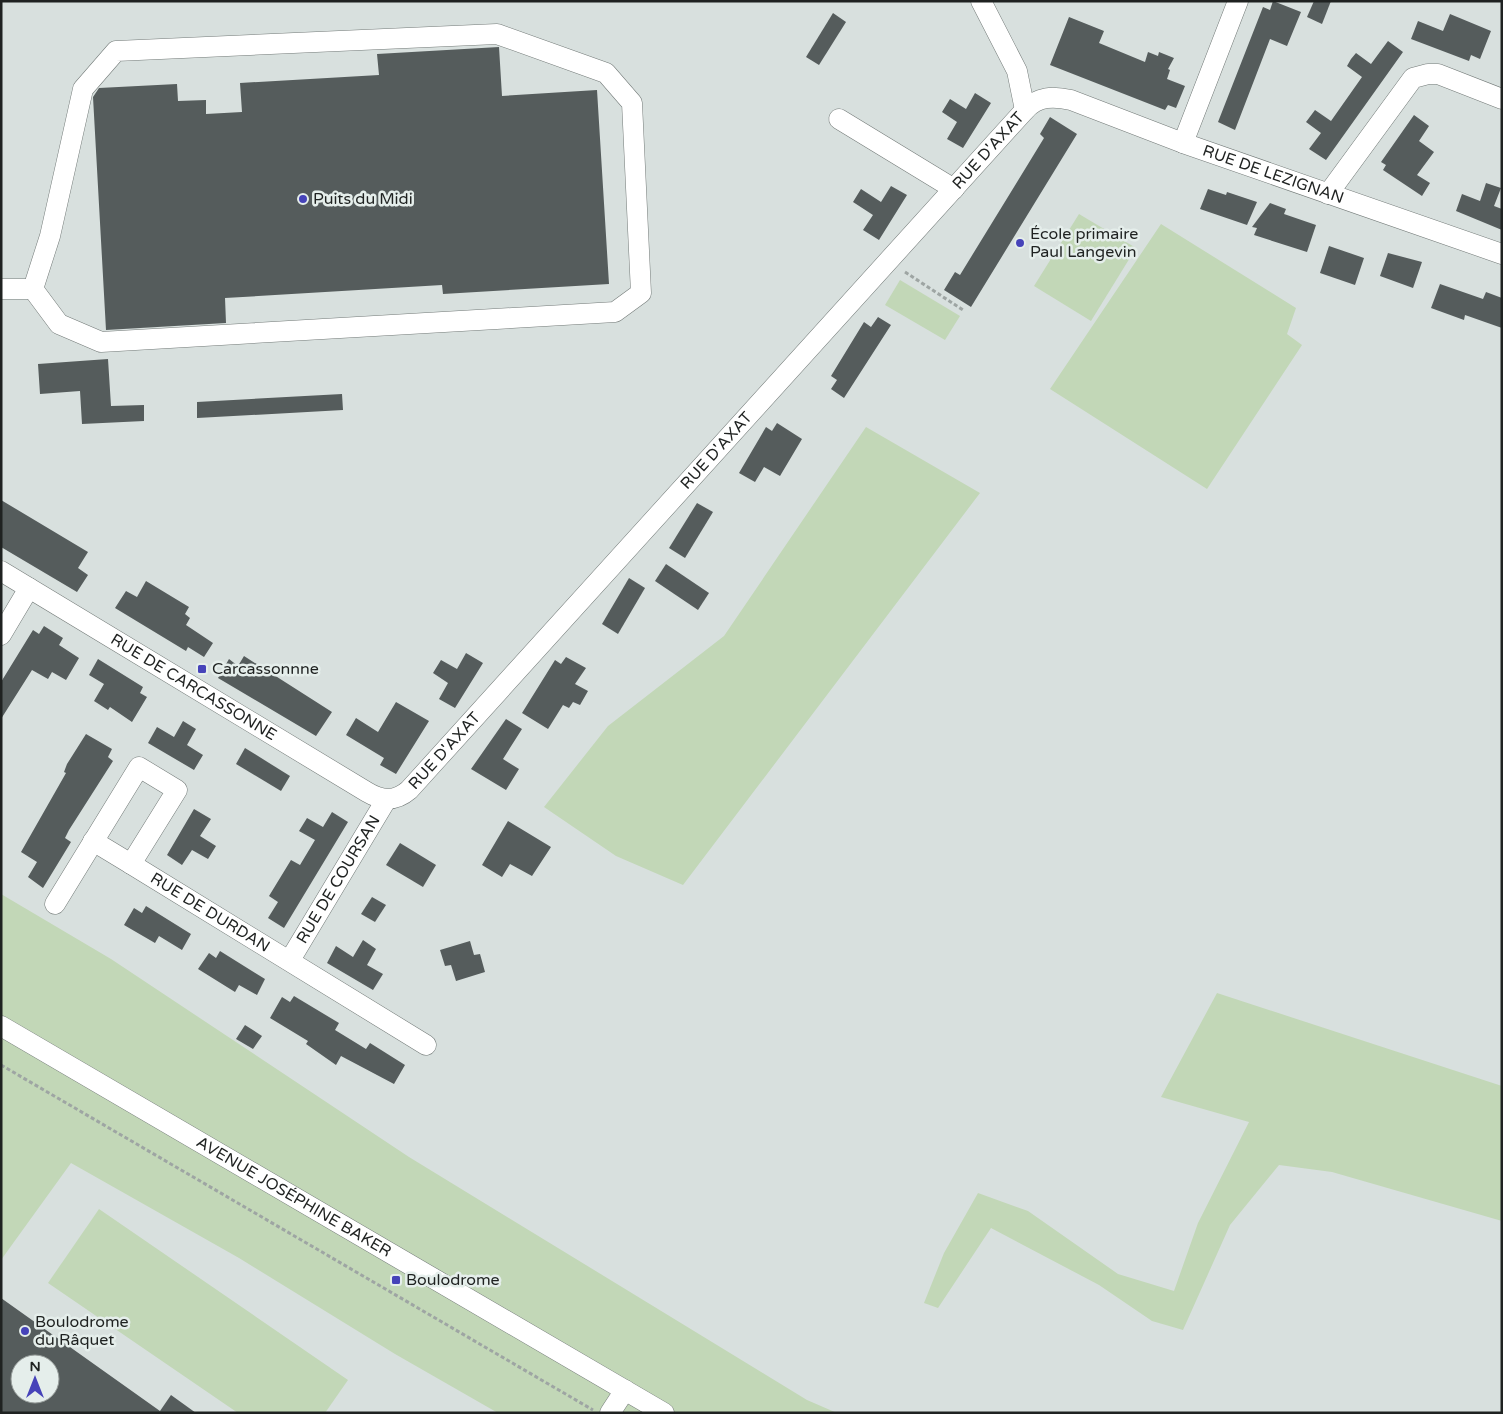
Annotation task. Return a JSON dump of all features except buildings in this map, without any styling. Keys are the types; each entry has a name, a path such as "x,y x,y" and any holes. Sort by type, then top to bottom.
{"street":[{"path":"981,1 1017,71 1025,110"},
{"path":"1182,143 1238,1"},
{"path":"497,34 606,73 632,103 641,293 614,312 102,342 59,324 33,289 50,236 83,90 116,50 497,34"},
{"path":"1328,194 1413,78 1428,74 1438,74 1502,99"},
{"name":"RUE D'AXAT","path":"386,800 403,795 409,790 887,260 1025,110 1037,99 1045,98"},
{"name":"RUE DE LEZIGNAN","path":"1045,98 1071,100 1182,143 1502,254"},
{"path":"839,119 954,189"},
{"path":"1,289 33,289"},
{"name":"RUE DE CARCASSONNE","path":"1,571 367,792 386,800"},
{"path":"1,635 29,588"},
{"path":"55,904 139,767 177,790 132,864"},
{"name":"RUE DE COURSAN","path":"290,960 386,800"},
{"name":"RUE DE DURDAN","path":"93,841 426,1045"},
{"name":"AVENUE JOSÉPHINE BAKER","path":"1,1026 664,1413"},
{"path":"610,1413 625,1390"}],"path":[{"path":"887,260 963,310"},
{"path":"1,1065 598,1413"}],"green space":[{"path":"1079,214 1136,248 1091,321 1034,286"},
{"path":"1161,224 1296,308 1287,334 1302,345 1207,489 1050,389"},
{"path":"900,280 960,316 945,340 885,305"},
{"path":"866,427 980,493 683,885 616,856 544,807 608,726 724,636"},
{"path":"1,894 111,959 409,1157 807,1400 837,1413 498,1413 395,1354 239,1258 71,1163 1,1260"},
{"path":"1217,993 1502,1086 1502,1221 1332,1172 1279,1165 1230,1225 1183,1330 1152,1321 1099,1285 991,1228 938,1308 924,1303 944,1253 978,1193 1028,1211 1118,1274 1174,1291 1198,1223 1249,1122 1161,1097"},
{"path":"99,1209 348,1380 325,1413 238,1413 48,1283"}],"place":[{"name":"Puits du Midi","path":"303,199"},
{"name":"École primaire Paul Langevin","path":"1020,243"},
{"name":"Carcassonnne","path":"202,669"},
{"name":"Boulodrome","path":"396,1280"},
{"name":"Boulodrome du Râquet","path":"25,1331"}]}
